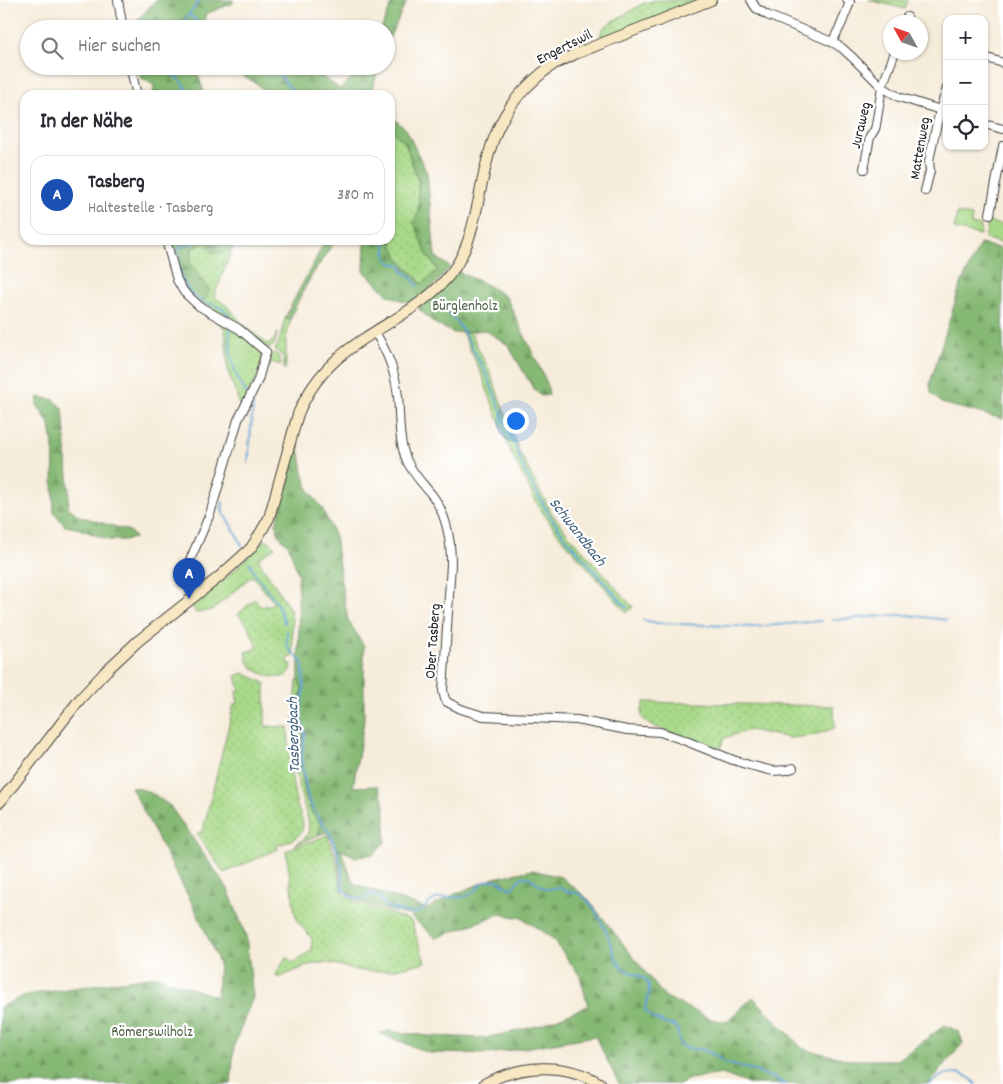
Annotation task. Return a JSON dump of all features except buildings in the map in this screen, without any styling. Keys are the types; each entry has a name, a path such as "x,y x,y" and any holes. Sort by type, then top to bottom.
{"main road":[{"name":"Engertswil","path":"0,802 95,682 138,641 239,560 251,548 269,518 298,414 312,387 335,360 347,350 416,306 441,286 457,265 473,227 493,140 503,116 518,95 542,73 568,58 711,0"},
{"path":"484,1084 515,1072 550,1068 578,1073 600,1084"}],"street":[{"path":"118,0 121,20"},
{"path":"751,0 756,8 768,15 842,48 882,87 899,96 943,111"},
{"path":"832,42 850,2 847,0"},
{"path":"988,58 1003,63"},
{"name":"Juraweg","path":"864,168 870,137 876,126 882,87 891,60"},
{"path":"132,75 136,90"},
{"name":"Mattenweg","path":"926,192 930,171 929,161 943,111"},
{"path":"988,125 1003,129"},
{"path":"990,214 1003,146"},
{"path":"167,245 177,280 184,292 199,306 235,327 269,351 253,391 238,420 210,514 190,560 188,576 190,583 198,593"},
{"name":"Ober Tasberg","path":"375,332 385,348 394,373 404,454 410,468 438,504 445,518 448,531 451,564 444,699 461,709 483,716 577,720 627,730 660,732 681,738 749,765 773,771 793,768"}],"green space":[{"path":"156,0 233,0 233,3 206,14 204,20 137,20"},
{"path":"393,0 407,0 395,26 395,20 385,20"},
{"path":"654,0 703,0 603,39 600,34 604,27 640,5"},
{"path":"869,0 908,0 905,9"},
{"path":"140,75 198,75 203,90 154,90 154,85 141,78"},
{"path":"242,75 320,75 340,89 355,75 376,75 373,90 264,90"},
{"name":"Bürglenholz","path":"395,120 406,129 427,173 435,256 450,267 430,290 411,304 388,295 364,271 365,245 393,245 398,258 422,284 438,270 426,253 414,222 419,211 418,180 405,142 395,133"},
{"path":"395,133 405,142 418,181 419,211 426,253 438,270 422,285 398,258 393,245 395,245"},
{"path":"957,213 972,216 971,224 981,226 980,235 954,229"},
{"path":"988,222 1003,225 1003,243 985,239"},
{"path":"980,244 1003,249 1003,419 941,403 931,393 930,383 960,286"},
{"path":"170,245 199,245 192,248 190,264 210,290 202,304 186,290 179,277"},
{"path":"199,245 208,245 209,247 232,250 214,296 266,343 274,340 277,333 272,347 258,347 262,357 260,369 244,403 240,405 228,371 225,329 202,304 190,264 192,248"},
{"path":"208,245 234,245 232,250 217,253"},
{"path":"322,245 332,245 311,278 291,318 287,320 286,316"},
{"name":"Bürglenholz","path":"457,271 489,286 506,297 547,383 549,395 541,396 533,388 508,345 485,330 454,333 434,323 418,308"},
{"path":"286,316 287,320 291,318 286,338 285,370 282,355 275,350"},
{"path":"462,332 470,332 490,372 518,448 551,512 567,533 633,607 627,613 559,535 534,498 510,450 481,373"},
{"path":"274,353 279,356 281,365 271,362 270,367 265,365 268,356"},
{"path":"38,397 55,400 63,408 69,489 68,507 79,516 130,531 135,538 109,540 80,529 65,526 54,512 54,452 50,425 37,405"},
{"path":"295,437 295,445 284,496 280,495"},
{"path":"295,437 298,442 303,472 309,491 322,508 335,536 348,620 364,646 364,721 353,787 378,786 383,799 385,842 374,854 356,857 335,847 327,832 318,835 321,825 312,813 306,798 299,760 303,734 298,711 302,690 299,680 298,575 289,546 279,536 276,524 284,496"},
{"path":"265,541 269,541 275,547 258,559 290,609 292,618 293,657 289,657 288,663 292,664 287,675 282,677 269,676 262,673 251,665 247,658 246,652 258,648 248,626 238,614 255,599 261,607 274,603 253,576 213,610 196,613 191,605 230,574"},
{"path":"243,673 265,683 265,726 288,727 293,786 303,826 299,835 277,846 278,849 224,873 197,834 203,830 234,704 238,704 236,692 240,691 236,676"},
{"path":"297,680 299,680 302,690 298,711 303,734 299,760 306,798 312,813 321,825 318,835 294,846 303,840 308,833 309,824 295,765 294,722"},
{"path":"644,702 834,706 835,728 810,736 790,738 749,730 724,738 721,747 714,749 650,725 644,720 642,715"},
{"name":"Römerswilholz","path":"131,787 139,788 155,795 170,806 228,889 246,936 253,997 234,1046 231,1084 0,1084 0,1007 26,995 156,976 217,997 219,963 197,913"},
{"path":"327,835 334,851 341,889 348,898 411,921 425,962 383,971 356,970 333,964 318,963 278,978 276,975 287,957 293,963 312,950 312,939 299,923 295,914 286,851"},
{"path":"336,849 341,850 355,884 427,909 455,894 494,878 532,870 561,877 587,898 664,996 711,1019 726,1022 753,997 803,1049 850,1060 898,1060 945,1025 959,1032 963,1043 928,1084 749,1084 722,1074 689,1079 679,1084 619,1084 595,1036 489,1054 429,1053 379,1033 388,1031 428,1036 486,1038 541,1025 588,1006 580,976 552,938 522,918 500,914 436,938 409,915 350,897 342,888"}],"waterway":[{"name":"Tasbergbach","path":"185,20 200,0"},
{"name":"Schwandbach","path":"189,14 196,20"},
{"name":"Tasbergbach","path":"173,75 182,82 187,90"},
{"name":"Schwandbach","path":"280,75 292,90"},
{"name":"Tasbergbach","path":"184,245 179,249 177,255 187,288 197,299 218,306 226,312 230,322"},
{"name":"Schwandbach","path":"385,245 386,258 393,264 398,264 402,267 402,271 408,274 418,286"},
{"name":"Schwandbach","path":"443,302 446,310 462,329 486,373 525,472 548,513 564,536 627,608"},
{"name":"Tasbergbach","path":"230,327 230,346 235,371 248,395"},
{"name":"Tasbergbach","path":"248,463 253,405 251,399"},
{"path":"223,502 223,513 242,545"},
{"name":"Tasbergbach","path":"249,562 276,602 285,623"},
{"name":"Schwandbach","path":"833,620 896,615 946,620"},
{"name":"Schwandbach","path":"643,620 657,623 753,627 821,621"},
{"name":"Tasbergbach","path":"287,631 287,645 301,661 303,667 304,689 301,717 305,734 301,761 308,798 314,811 329,832 337,850 342,866 342,887 350,896 361,899 369,894 380,898 387,907 402,912 417,913 436,899 466,896 473,893 481,884 493,880 499,881 511,889 521,878 528,877 545,888 558,888 579,894 586,899 599,917 620,965 627,971 645,979 648,983 649,991 645,1011 654,1019 675,1026 680,1044 683,1047 704,1050 716,1056 724,1063 750,1069 785,1084"},
{"name":"Tasbergbach","path":"930,1084 941,1076 953,1073 965,1075 976,1084"}],"place":[{"name":"Tasberg","path":"189,599"}]}
